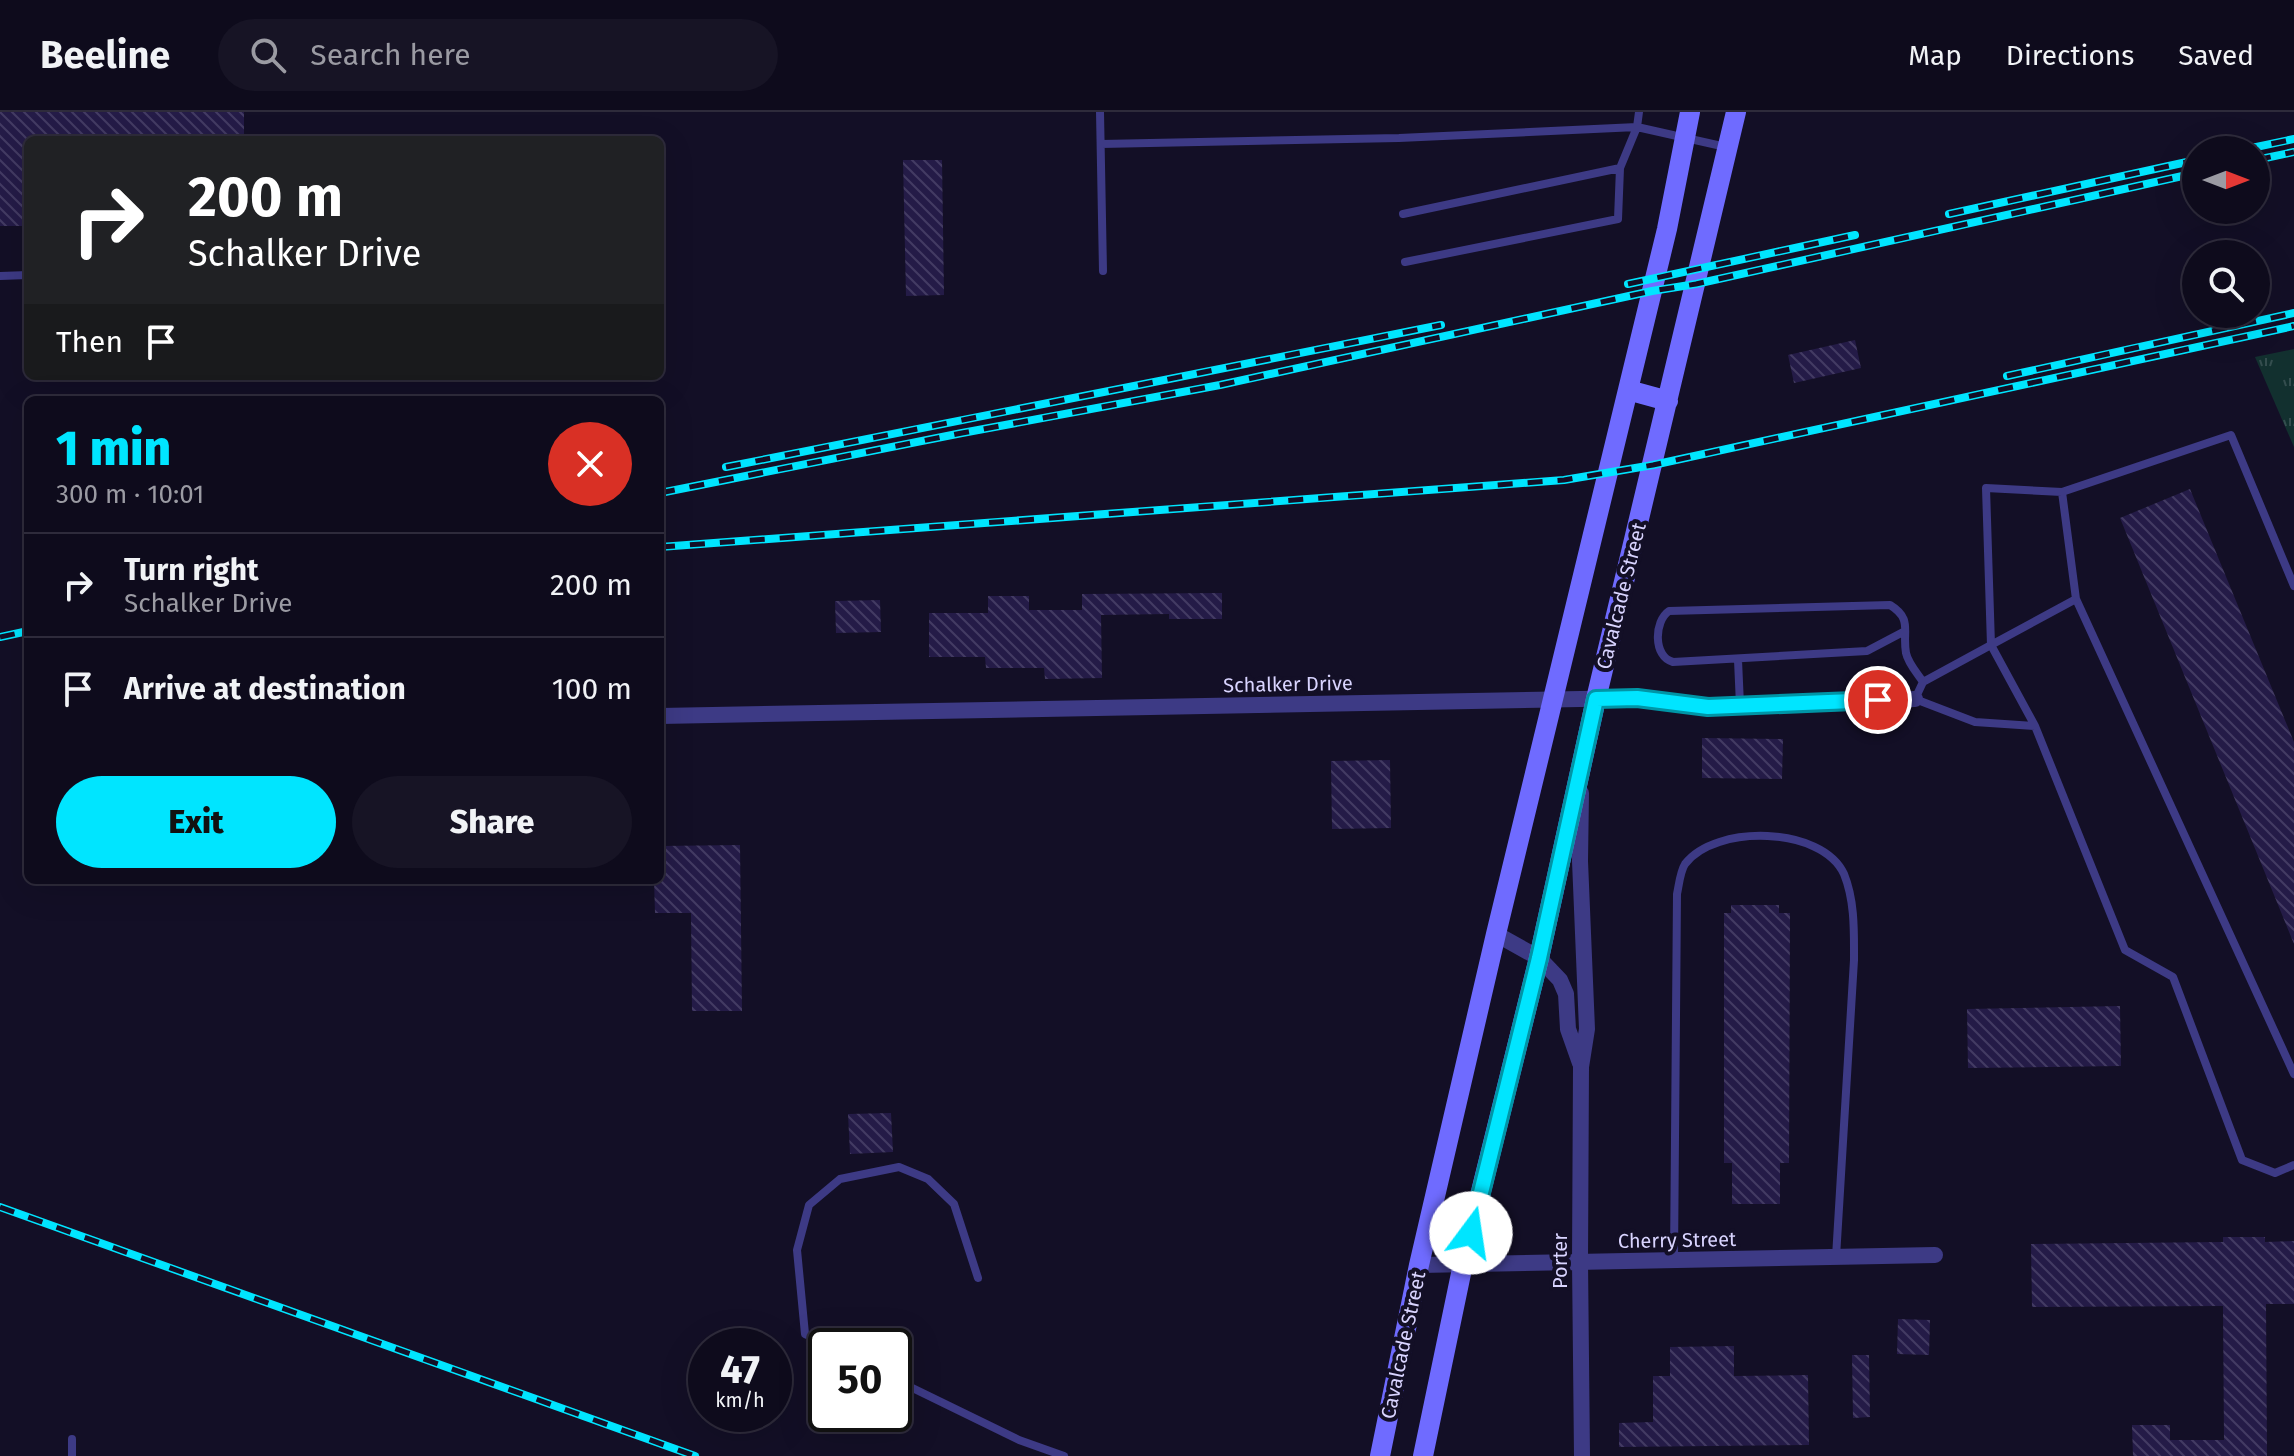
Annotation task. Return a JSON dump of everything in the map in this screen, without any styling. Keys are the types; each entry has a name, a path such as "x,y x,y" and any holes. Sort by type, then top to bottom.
{"main road":[{"name":"Cavalcade Street","path":"1380,1456 1419,1265 1628,390 1690,112"},
{"name":"Cavalcade Street","path":"1423,1456 1463,1264 1539,958 1596,699 1736,112"},
{"path":"1628,390 1668,401"}],"street":[{"name":"Schalker Drive","path":"664,716 1637,698 1708,707 1915,699"},
{"name":"Porter","path":"1581,767 1580,861 1587,1029 1581,1067 1582,1456"},
{"name":"Porter","path":"1496,934 1539,958 1560,980 1566,994 1568,1029 1581,1067"},
{"name":"Cherry Street","path":"1419,1265 1935,1255"}],"lane":[{"path":"1100,112 1103,271"},
{"path":"1405,262 1618,219 1620,168 1637,127 1639,112"},
{"path":"1101,144 1399,138 1637,127 1729,148"},
{"path":"1403,214 1620,168"},
{"path":"0,276 24,275"},
{"path":"2294,586 2231,435 2062,492 1986,488 1991,645 2035,726 2125,950 2173,977 2242,1160 2275,1173 2294,1165"},
{"path":"2062,492 2076,599 2294,1074"},
{"path":"2035,726 1975,722 1915,699 1923,682 2076,599"},
{"path":"1905,631 1867,651 1673,662 1665,660 1660,654 1659,624 1662,616 1669,611 1890,605 1901,612 1905,631 1907,656 1923,682"},
{"path":"1738,660 1740,706"},
{"path":"1674,1260 1677,894 1684,866 1703,849 1729,838 1757,836 1792,839 1823,851 1843,872 1853,911 1854,960 1836,1257"},
{"path":"808,1335 805,1334 797,1250 809,1205 840,1179 899,1167 928,1179 954,1204 978,1278"},
{"path":"912,1388 1019,1440 1064,1456"},
{"path":"72,1439 72,1456"}],"green space":[{"path":"2294,349 2294,447 2255,357"}],"building":[{"path":"0,112 244,112 244,136 24,136 24,226 0,226"},
{"path":"903,160 942,160 944,295 906,296"},
{"path":"1855,340 1861,368 1794,383 1788,355"},
{"path":"2190,489 2294,742 2294,944 2120,518"},
{"path":"1222,593 1222,619 1169,619 1169,614 1101,615 1102,678 1045,679 1044,668 986,668 985,657 929,657 929,613 988,613 988,596 1029,596 1029,610 1082,610 1082,594"},
{"path":"880,600 881,632 836,633 835,601"},
{"path":"1702,738 1783,739 1782,779 1702,778"},
{"path":"1390,760 1391,828 1332,829 1331,761"},
{"path":"740,845 742,1011 692,1011 691,913 655,913 654,884 664,884 664,846"},
{"path":"1731,905 1779,905 1779,913 1790,913 1789,1163 1780,1163 1780,1204 1732,1204 1732,1163 1724,1163 1724,913 1731,913"},
{"path":"2120,1006 2121,1066 1968,1068 1967,1009"},
{"path":"891,1113 893,1152 850,1154 848,1114"},
{"path":"2223,1237 2265,1237 2265,1242 2294,1241 2294,1304 2266,1304 2267,1456 2133,1456 2132,1425 2170,1425 2170,1440 2224,1440 2223,1306 2032,1307 2031,1244 2223,1242"},
{"path":"1898,1319 1930,1320 1929,1355 1897,1354"},
{"path":"1734,1346 1734,1376 1808,1375 1809,1445 1619,1447 1619,1423 1653,1422 1653,1376 1670,1376 1670,1347"},
{"path":"1852,1355 1869,1355 1870,1417 1853,1418"}],"railway":[{"path":"2270,144 2294,139"},
{"path":"2270,157 2294,152"},
{"path":"1949,214 2182,163"},
{"path":"664,492 1220,385 2182,176"},
{"path":"1628,284 1855,235"},
{"path":"2007,376 2294,313"},
{"path":"726,467 1441,325"},
{"path":"664,547 1564,480 1653,465 2294,326"},
{"path":"0,637 24,632"},
{"path":"0,1207 695,1456"}],"route":[{"path":"1471,1233 1539,958 1596,699 1637,698 1708,707 1878,700"}]}
